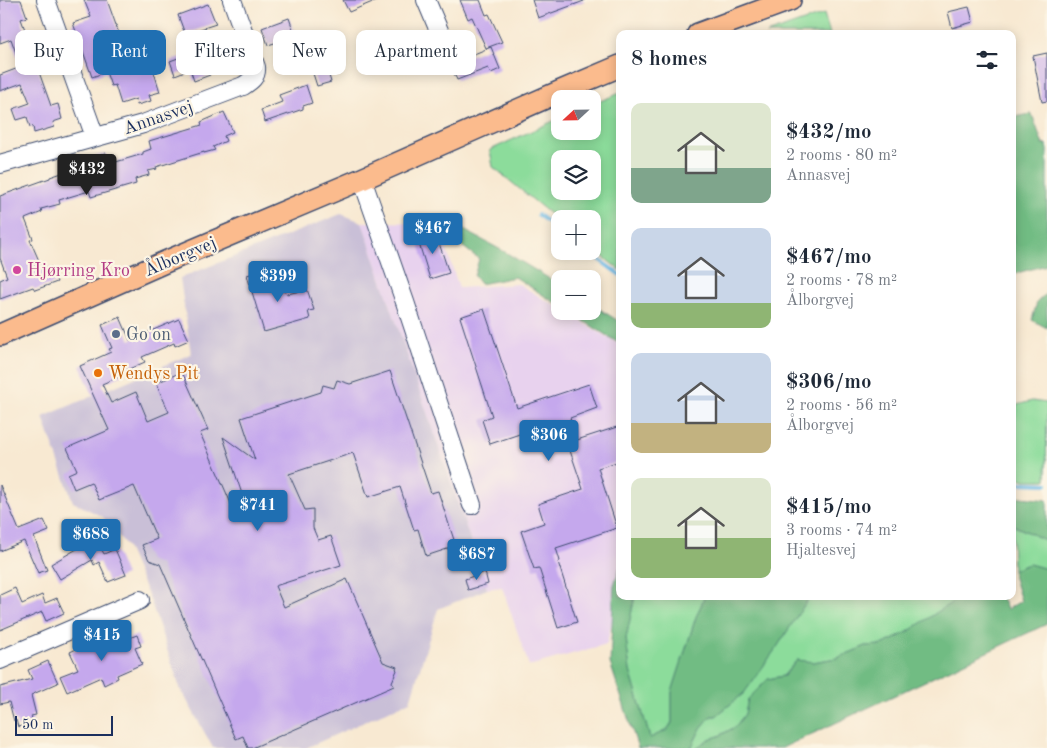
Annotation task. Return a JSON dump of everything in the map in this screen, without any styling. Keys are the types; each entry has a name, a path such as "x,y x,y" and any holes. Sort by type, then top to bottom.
{"main road":[{"path":"707,30 766,4 790,0"},
{"name":"Ålborgvej","path":"0,334 616,68"}],"street":[{"path":"46,0 95,138"},
{"name":"Annasvej","path":"0,164 143,124 243,86 254,78 256,67 232,0"},
{"path":"426,0 439,30"},
{"path":"362,179 405,302 472,506"},
{"path":"0,660 140,600"}],"shaded area":[{"path":"341,214 362,222 487,589 438,609 410,701 306,748 213,748 180,688 151,602 126,545 103,517 73,502 43,417 191,354 180,278"},
{"path":"362,222 438,223 459,288 519,284 551,304 551,320 579,320 616,343 617,600 607,644 529,666 502,587 487,589"}],"green space":[{"path":"824,14 829,30 778,30"},
{"path":"616,95 616,267 601,255 601,210 551,210 551,215 493,167 490,150 551,122 551,140 601,140 601,101"},
{"path":"1032,114 1043,145 1047,144 1047,265 1016,273 1016,117"},
{"path":"449,222 551,280 551,300 515,277 480,284 474,276 479,259 445,233"},
{"path":"1047,293 1047,328 1032,320 1037,302"},
{"path":"601,310 616,319 616,341 582,320 601,320"},
{"path":"1032,401 1047,403 1046,480 1025,480 1016,477 1016,405"},
{"path":"1016,496 1047,500 1047,541 1016,526"},
{"path":"1016,527 1047,541 1047,569 1029,564 1016,569"},
{"path":"1029,564 1047,569 1047,624 782,748 696,748 709,739 735,727 745,714 748,699 768,679 784,676 797,660 813,662 837,658 866,646 882,645 906,633 956,600 1003,600 1007,609 1021,601 1016,585 1016,569"},
{"path":"616,579 616,600 634,600 626,638 630,671 650,738 667,730 672,723 672,692 703,600 807,600 744,693 716,716 711,716 701,728 691,748 638,748 610,663 614,585"},
{"path":"634,600 703,600 672,692 672,722 667,730 650,738 630,671 626,638"},
{"path":"807,600 956,600 906,633 882,645 866,646 837,658 813,662 797,660 783,676 768,679 748,699 745,714 735,727 696,748 691,748 701,728 711,716 716,716 744,693"}],"building":[{"path":"0,0 21,0 27,17 21,19 25,30 15,30 15,50 11,39 0,43"},
{"path":"84,0 107,0 118,30 93,30 93,75 98,75 92,77 83,51 83,30 75,30 73,23 91,17"},
{"path":"343,0 377,0 349,12"},
{"path":"460,0 480,0 486,15 489,14 502,42 486,48 472,17 468,19"},
{"path":"532,0 584,0 584,1 538,18"},
{"path":"208,4 216,24 197,30 184,30 178,15"},
{"path":"969,7 973,22 952,28 948,12"},
{"path":"289,18 293,30 273,30 273,43 268,45 262,28"},
{"path":"491,47 500,69 491,73 488,68 476,73 476,53"},
{"path":"1047,53 1047,101 1042,102 1033,56"},
{"path":"176,59 175,75 170,61"},
{"path":"15,69 15,75 40,75 51,106 58,104 62,119 53,122 54,127 34,133 33,126 30,127 27,117 17,120 13,109 30,103 22,83 0,91 0,75"},
{"path":"107,75 155,75 160,92 149,95 151,101 137,105 136,99 121,104 115,85 111,86"},
{"path":"192,75 210,75 194,81"},
{"path":"313,75 329,75 331,82 317,86"},
{"path":"455,75 470,75 457,80"},
{"path":"306,85 312,103 303,106 303,109 265,122 261,110 282,102 279,95"},
{"path":"224,112 233,132 224,136 226,141 213,147 215,150 156,167 157,169 148,171 149,175 135,179 136,184 91,197 89,191 59,200 60,204 41,209 42,212 25,219 33,239 30,240 43,270 51,267 57,282 35,290 33,287 0,299 0,280 7,277 0,258 0,196 68,171 68,169 88,164 86,159 106,153 109,164 143,154 143,152 151,149 149,141 202,125 201,122"},
{"path":"435,231 449,273 430,279 417,237"},
{"path":"269,269 274,286 288,294 307,289 314,310 308,311 310,319 264,332 247,275"},
{"path":"484,309 517,408 589,384 597,408 570,418 577,440 616,427 616,462 598,468 616,528 556,548 560,561 558,562 577,622 558,628 539,568 534,569 521,531 544,523 538,504 583,489 563,430 558,432 555,422 490,444 482,420 492,416 460,317"},
{"path":"120,317 130,340 179,319 189,340 175,346 174,343 142,357 145,362 122,372 123,375 102,384 111,403 136,392 148,421 169,412 156,383 182,372 208,430 200,433 233,508 245,503 223,437 255,460 241,418 321,392 323,385 334,388 337,380 350,384 390,371 431,493 438,491 456,546 426,556 418,529 414,530 400,487 368,497 353,453 289,474 305,510 313,509 313,528 318,540 331,536 341,565 275,586 284,607 347,579 383,662 397,667 392,682 394,686 252,748 248,748 243,736 236,739 160,564 149,560 142,545 157,539 134,486 99,500 91,482 74,489 68,474 77,470 67,448 109,430 80,366 111,352 109,349 112,348 102,325"},
{"path":"0,485 19,530 44,520 49,531 34,537 47,570 38,573 24,541 0,551"},
{"path":"96,538 104,554 115,549 126,575 108,582 99,562 94,565 92,560 60,579 51,564"},
{"path":"485,572 488,584 468,590 465,579"},
{"path":"15,588 22,604 42,595 45,603 57,598 64,613 46,621 42,612 0,630 0,595"},
{"path":"137,635 141,646 135,648 142,664 117,675 118,678 104,685 101,677 67,692 60,676 78,669 70,652 85,645 91,644 93,648 114,639 116,643"},
{"path":"48,661 58,683 31,695 36,715 31,716 33,723 18,727 16,720 14,721 9,702 0,704 0,687 32,679 28,670"}],"waterway":[{"path":"538,215 551,224"},
{"path":"599,260 616,272"},
{"path":"1016,482 1047,484"}],"place":[{"name":"Hjørring Kro","path":"17,270"},
{"name":"Go'on","path":"116,334"},
{"name":"Wendys Pit","path":"98,373"}]}
